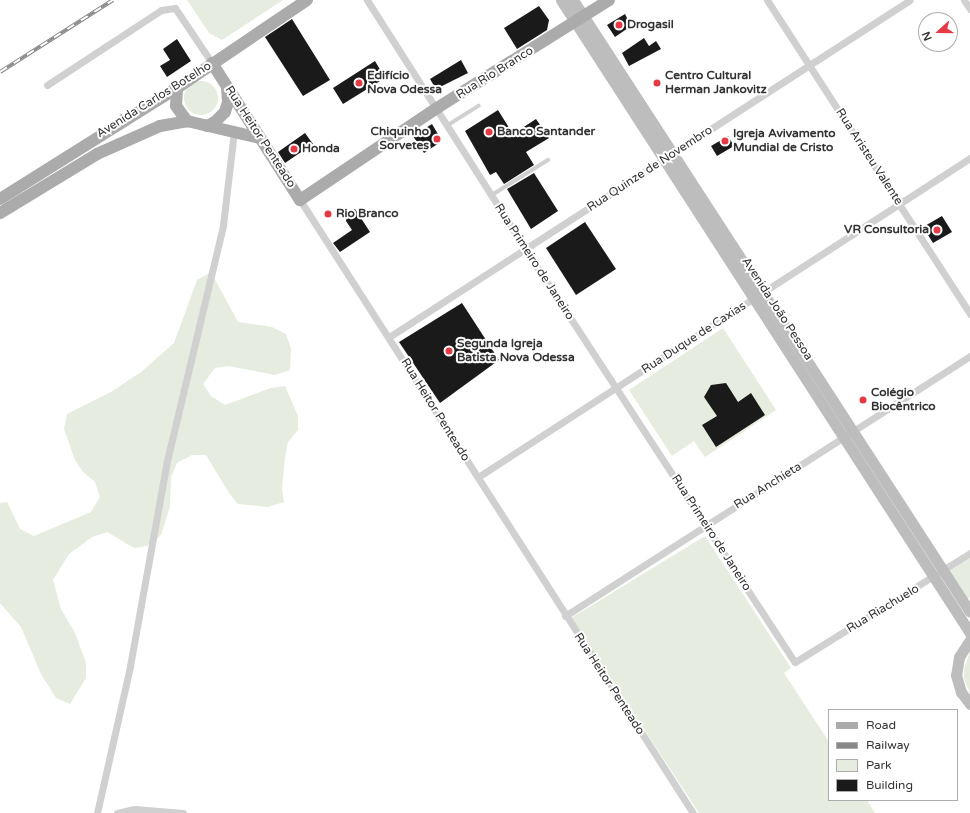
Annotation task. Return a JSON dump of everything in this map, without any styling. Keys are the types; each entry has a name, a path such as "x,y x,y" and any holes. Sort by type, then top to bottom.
{"main road":[{"name":"Avenida Carlos Botelho","path":"3,194 177,88 197,72 306,0"},
{"name":"Avenida João Pessoa","path":"561,0 579,20 623,86 644,119 664,159 689,187"},
{"name":"Avenida João Pessoa","path":"573,0 579,20"},
{"name":"Rua Rio Branco","path":"300,200 437,108 610,0"},
{"name":"Rua Heitor Penteado","path":"212,63 300,200"},
{"path":"197,72 215,75 226,84 228,102 225,112 215,122 207,126"},
{"path":"177,88 176,106 187,121"},
{"name":"Avenida João Pessoa","path":"644,119 674,153 689,187 911,532 938,575 970,633"},
{"name":"Avenida Carlos Botelho","path":"0,213 97,154 127,138 160,126 187,121 260,138"},
{"name":"Avenida João Pessoa","path":"938,575 970,612"},
{"path":"970,640 959,657 956,675 961,692 970,704"}],"street":[{"name":"Rua Primeiro de Janeiro","path":"368,0 526,250 796,662"},
{"name":"Rua Aristeu Valente","path":"767,0 970,314"},
{"name":"Rua Quinze de Novembro","path":"389,337 526,250 910,0"},
{"path":"964,0 970,9"},
{"name":"Rua Heitor Penteado","path":"47,85 143,20 161,10 175,8 212,63"},
{"path":"97,813 130,666 166,465 223,225 234,132"},
{"name":"Rua Duque de Caxias","path":"478,478 970,158"},
{"name":"Rua Heitor Penteado","path":"300,200 389,337 565,616 693,813"},
{"name":"Rua Anchieta","path":"565,616 848,436 970,356"},
{"name":"Rua Riachuelo","path":"796,662 938,575 970,553"},
{"path":"117,813 135,809 183,813"}],"lane":[{"path":"448,125 478,106"},
{"path":"492,195 548,160"}],"green space":[{"path":"187,0 283,0 222,40 209,33"},
{"path":"204,81 211,83 216,88 218,98 216,108 211,113 198,115 191,113 186,108 184,95 186,88 191,83"},
{"path":"211,272 238,322 272,327 286,334 291,349 290,370 275,375 228,366 215,368 203,384 211,396 225,405 271,388 285,386 298,416 298,430 288,442 282,488 284,502 268,507 238,504 229,493 206,455 192,455 177,463 171,477 170,506 161,535 147,546 134,548 107,532 92,537 69,554 53,580 61,609 75,633 86,663 86,678 70,704 56,698 41,674 21,627 0,603 0,503 7,502 20,529 34,536 91,512 100,497 95,482 83,472 75,460 64,429 67,414 111,392 141,372 174,343 197,280"},
{"path":"723,328 776,410 705,457 694,441 672,456 629,390"},
{"path":"705,536 791,668 784,673 828,740 828,801 868,801 875,813 699,813 571,618"},
{"path":"970,558 970,597 966,600 948,572"},
{"path":"970,652 970,693 964,679 964,669"}],"building":[{"path":"539,6 549,20 547,30 517,49 504,28"},
{"name":"Drogasil","path":"625,14 631,26 615,37 607,25"},
{"path":"292,19 330,80 303,96 265,37"},
{"path":"644,38 649,46 656,41 661,49 629,66 622,53"},
{"path":"177,39 191,61 167,77 160,66 170,60 163,49"},
{"path":"461,60 468,73 436,89 430,79"},
{"name":"Edifício Nova Odessa","path":"375,61 385,78 343,104 333,88"},
{"path":"498,110 513,134 536,119 549,138 526,152 534,165 504,184 496,172 490,175 465,131"},
{"path":"432,124 442,141 424,153 413,136"},
{"name":"Honda","path":"305,133 313,144 285,163 278,152"},
{"name":"Igreja Avivamento Mundial de Cristo","path":"728,136 734,146 717,156 711,146"},
{"path":"534,173 558,211 531,229 507,189"},
{"path":"355,209 370,232 340,252 333,243 352,230 346,221 347,215"},
{"name":"VR Consultoria","path":"942,216 952,232 933,243 923,227"},
{"path":"585,222 616,269 576,295 546,248"},
{"name":"Segunda Igreja Batista Nova Odessa","path":"462,303 499,360 440,403 399,342"},
{"path":"726,383 738,402 751,393 765,415 716,447 702,425 717,416 704,397 711,385"}],"railway":[{"path":"0,72 113,0"}],"place":[{"name":"Drogasil","path":"619,25"},
{"name":"Edifício Nova Odessa","path":"359,83"},
{"name":"Centro Cultural Herman Jankovitz","path":"657,83"},
{"name":"Banco Santander","path":"489,132"},
{"name":"Chiquinho Sorvetes","path":"437,139"},
{"name":"Igreja Avivamento Mundial de Cristo","path":"725,141"},
{"name":"Honda","path":"294,149"},
{"name":"Rio Branco","path":"328,214"},
{"name":"VR Consultoria","path":"937,230"},
{"name":"Segunda Igreja Batista Nova Odessa","path":"449,351"},
{"name":"Colégio Biocêntrico","path":"863,400"}]}
